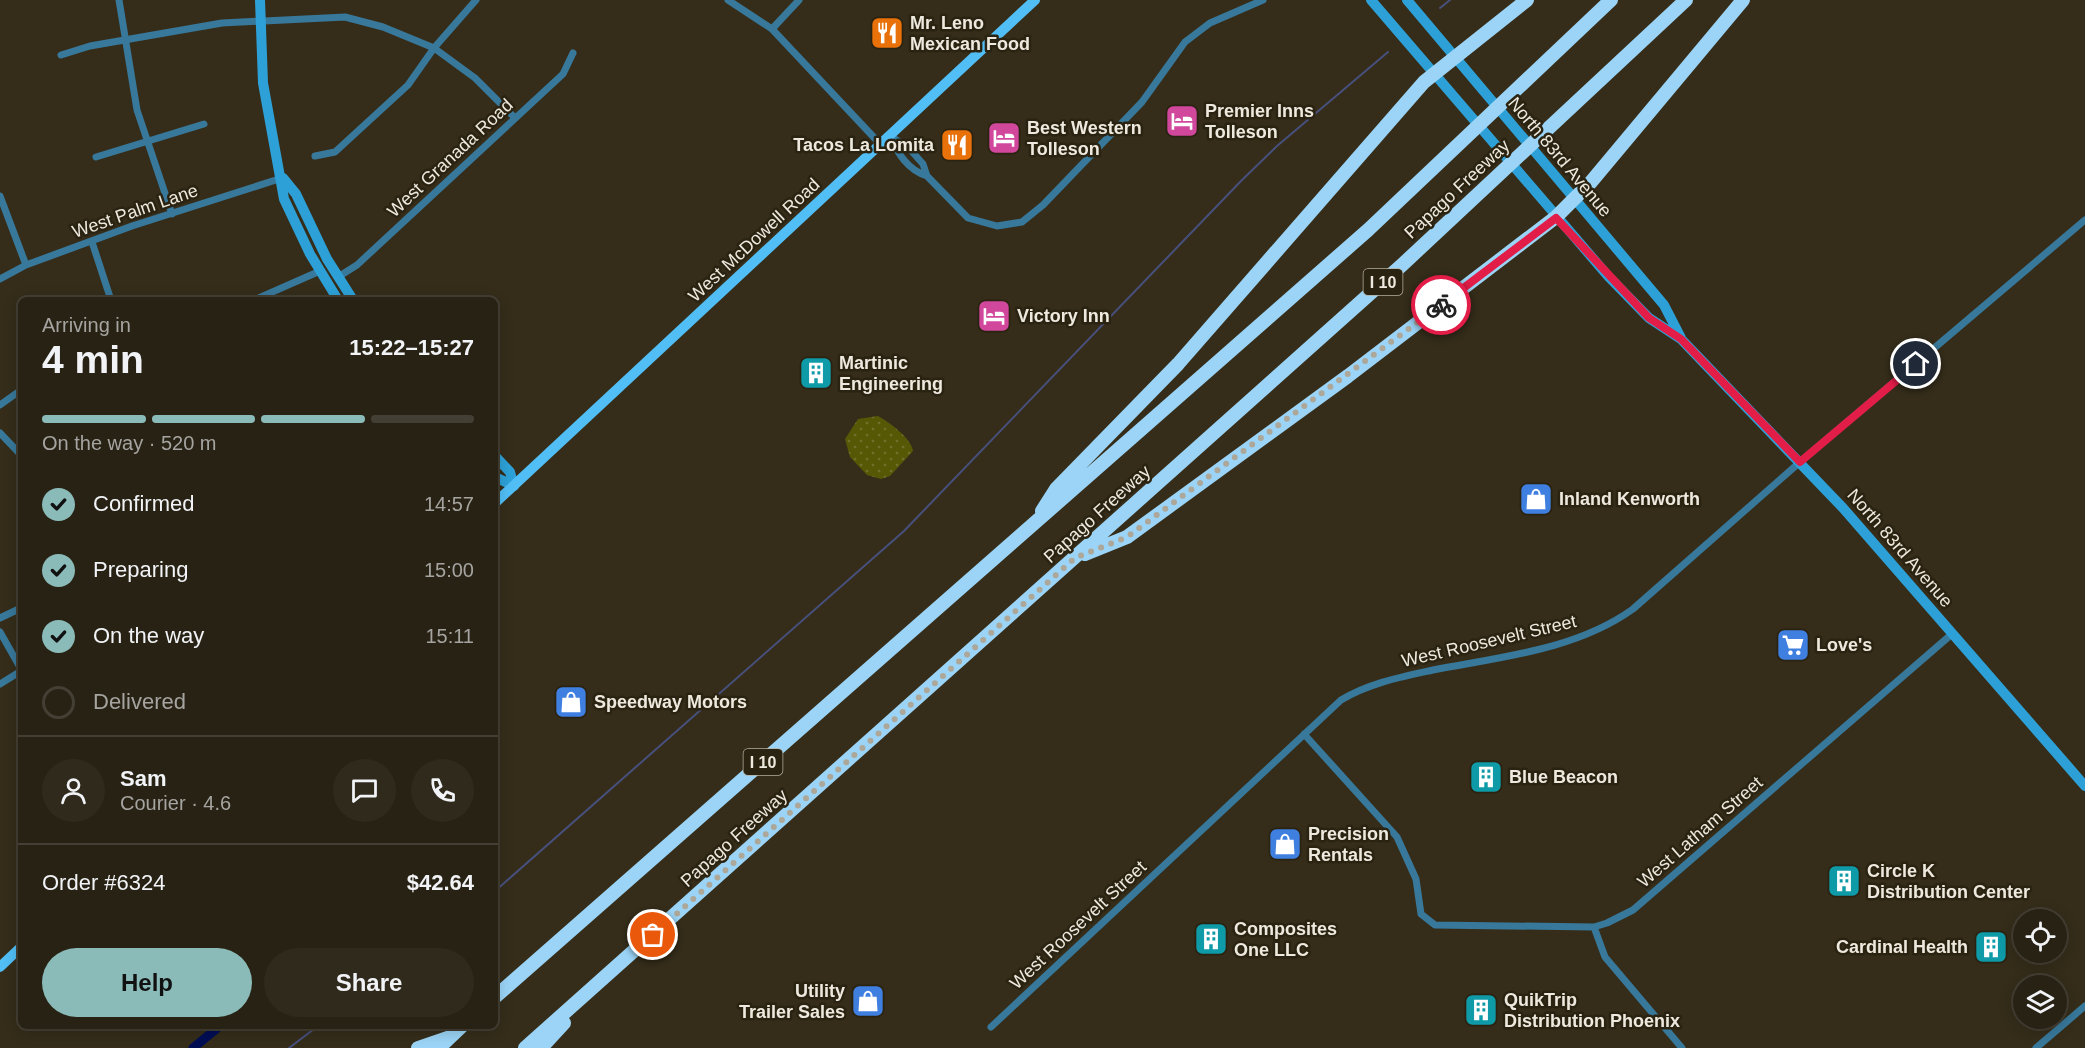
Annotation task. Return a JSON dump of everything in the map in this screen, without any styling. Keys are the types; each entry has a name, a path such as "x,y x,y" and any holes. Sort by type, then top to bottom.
{"highway":[{"path":"1031,527 1056,489 1178,364 1434,74 1527,0"},
{"name":"Papago Freeway","path":"498,994 1368,230 1611,0"},
{"name":"Papago Freeway","path":"525,1048 1402,265 1686,0"},
{"path":"1075,558 1127,537 1348,376 1556,218 1574,200 1743,0"},
{"path":"541,1048 619,965"},
{"path":"438,1048 459,1029"},
{"path":"418,1048 450,1037"}],"main road":[{"path":"260,0 263,83 284,199 320,271 336,297"},
{"name":"West McDowell Road","path":"498,501 1035,0"},
{"name":"North 83rd Avenue","path":"1371,0 1556,218 1649,318 1681,339 1800,462 1904,575 2085,786"},
{"name":"North 83rd Avenue","path":"1409,3 1664,305 1681,339"},
{"path":"282,178 296,194 338,277 351,297"},
{"path":"498,459 510,472 514,486"},
{"path":"498,478 514,486"},
{"path":"0,967 18,950"}],"street":[{"path":"119,0 137,110 172,214"},
{"path":"315,156 335,152 408,85 434,48 475,0"},
{"path":"728,0 772,29 881,145"},
{"path":"772,29 799,0"},
{"path":"890,136 908,147 923,164 927,176 968,218 979,220 984,224 1008,226 1022,222 1043,206 1142,102 1179,49 1196,32 1210,23 1263,0"},
{"path":"61,55 127,39 222,23 345,17 383,27 434,48 475,78 515,118"},
{"name":"West Granada Road","path":"338,277 357,266 562,74 573,53"},
{"path":"96,157 204,124"},
{"path":"890,136 897,152 915,172 927,176"},
{"name":"West Palm Lane","path":"0,279 26,265 282,178"},
{"path":"0,196 26,265"},
{"name":"West Roosevelt Street","path":"991,1027 1341,700 1367,687 1405,676 1569,641 1612,624 1633,609 1800,462 2085,220"},
{"path":"92,242 110,297"},
{"path":"270,297 320,271"},
{"path":"0,405 18,392"},
{"path":"0,433 18,452"},
{"path":"0,618 18,609"},
{"path":"0,632 18,665"},
{"name":"West Latham Street","path":"1304,734 1397,837 1416,879 1421,914 1435,925 1594,927 1633,910 1953,633"},
{"path":"0,684 18,672"},
{"path":"1594,927 1605,957 1682,1048"},
{"path":"2036,1048 2085,1006"}],"shaded area":[{"path":"878,416 904,436 913,451 890,476 881,479 867,475 850,457 845,439 858,419"}],"waterway":[{"path":"1440,8 1450,0"},
{"path":"498,888 904,531 1241,181 1277,146 1388,52"},
{"path":"193,1048 216,1029"},
{"path":"289,1048 314,1029"}],"way so far":[{"path":"653,935 1075,558 1127,537 1265,434 1348,376 1441,305"}],"place":[{"name":"Mr. Leno Mexican Food","path":"887,33"},
{"name":"Premier Inns Tolleson","path":"1182,121"},
{"name":"Best Western Tolleson","path":"1004,138"},
{"name":"Tacos La Lomita","path":"957,145"},
{"name":"Victory Inn","path":"994,316"},
{"name":"Martinic Engineering","path":"816,373"},
{"name":"Inland Kenworth","path":"1536,499"},
{"name":"Love's","path":"1793,645"},
{"name":"Speedway Motors","path":"571,702"},
{"name":"Blue Beacon","path":"1486,777"},
{"name":"Precision Rentals","path":"1285,844"},
{"name":"Circle K Distribution Center","path":"1844,881"},
{"name":"Composites One LLC","path":"1211,939"},
{"name":"Cardinal Health","path":"1991,947"},
{"name":"Utility Trailer Sales","path":"868,1001"},
{"name":"QuikTrip Distribution Phoenix","path":"1481,1010"}],"route":[{"path":"1441,305 1556,218 1649,318 1681,339 1800,462 1916,364"}]}
